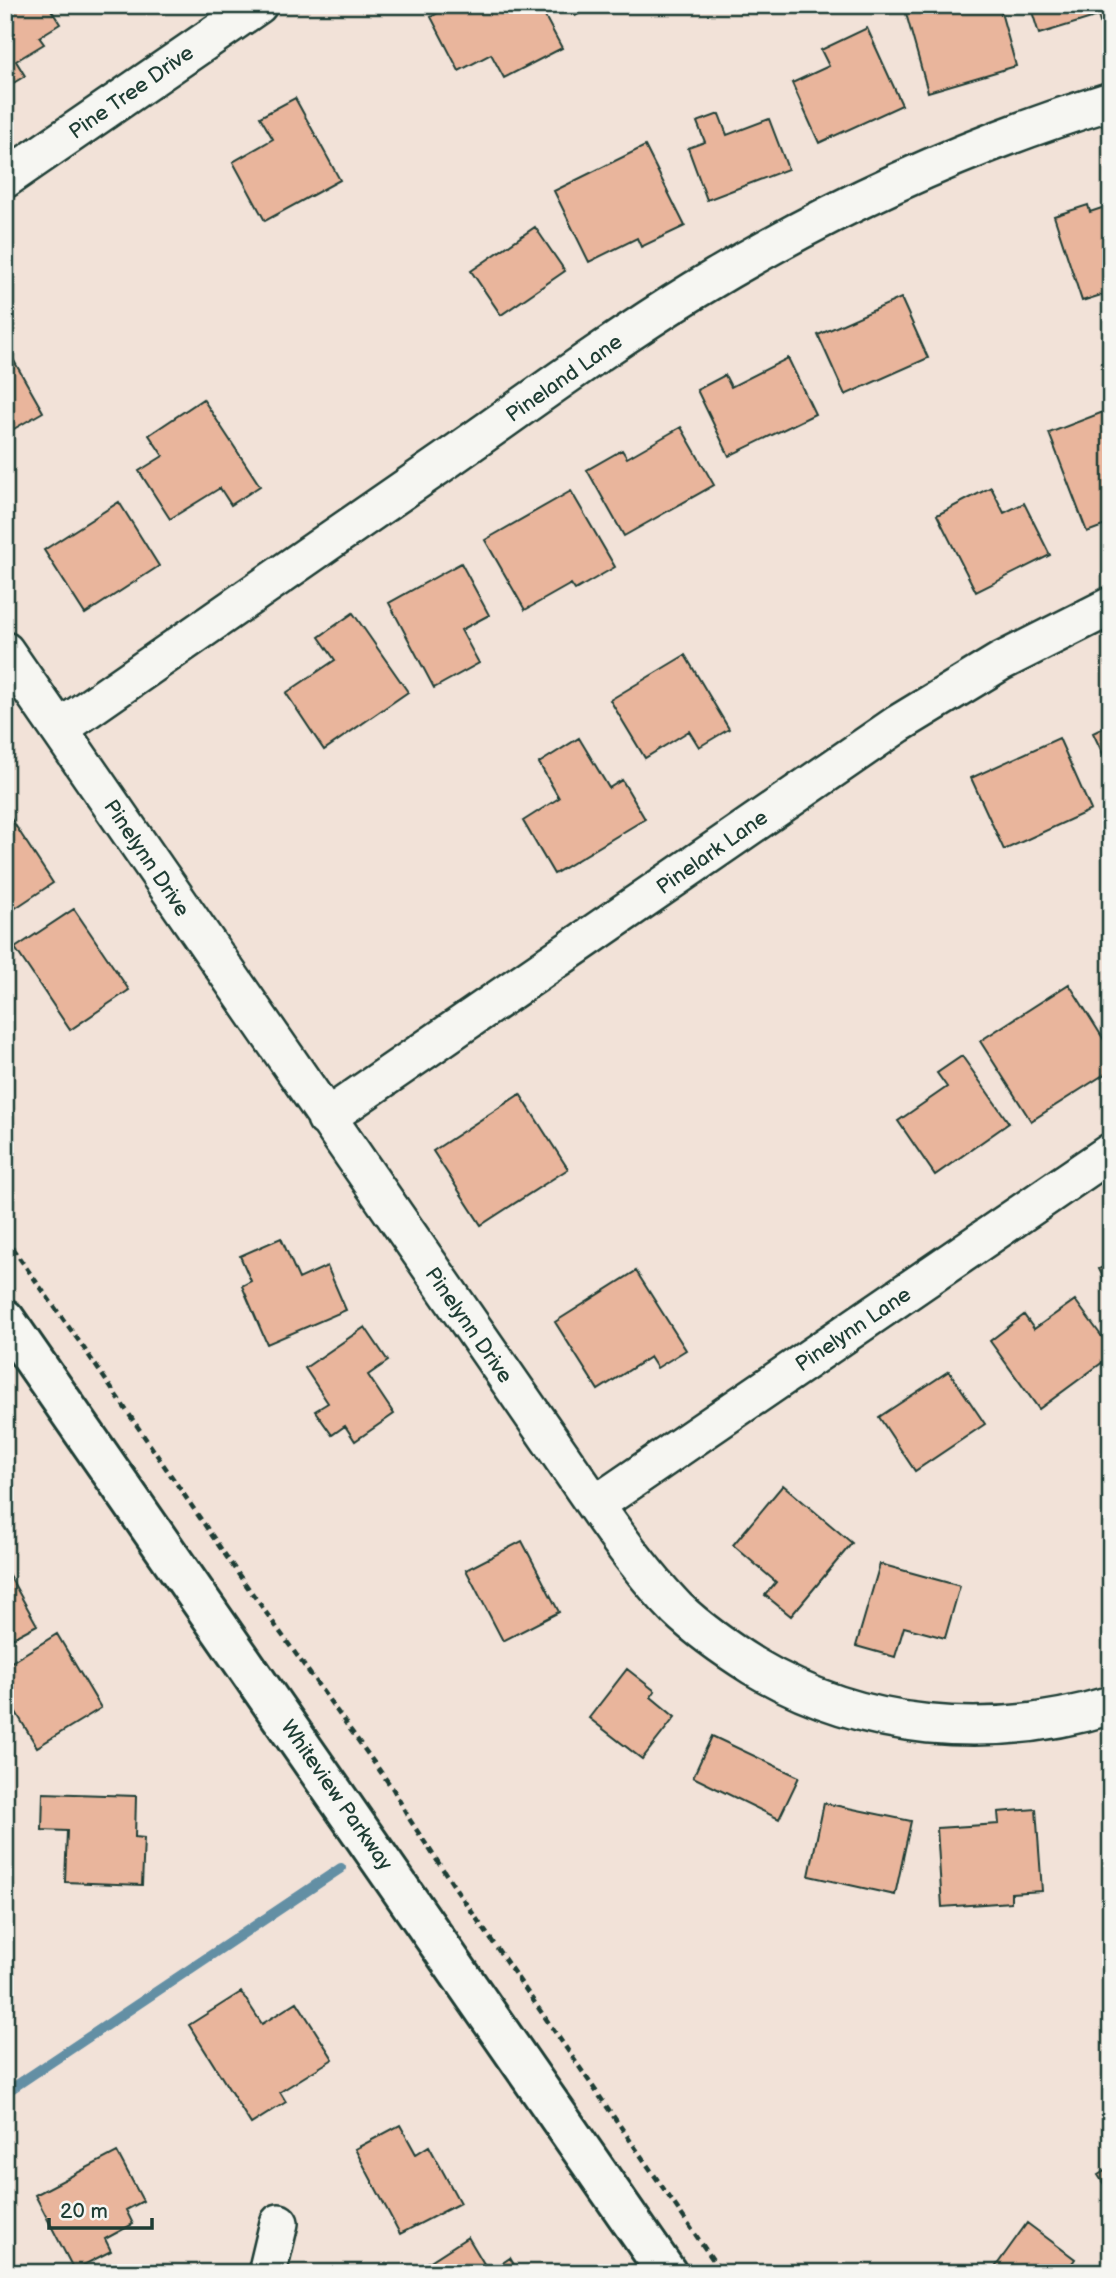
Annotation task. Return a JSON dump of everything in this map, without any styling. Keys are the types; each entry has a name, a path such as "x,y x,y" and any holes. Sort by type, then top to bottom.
{"street":[{"name":"Pine Tree Drive","path":"5,179 258,5"},
{"name":"Pineland Lane","path":"59,729 694,291 795,234 911,177 1031,128 1111,101"},
{"name":"Pinelark Lane","path":"326,1118 909,717 1000,662 1111,606"},
{"name":"Pinelynn Drive","path":"5,651 594,1506 655,1585 700,1629 720,1645 770,1676 821,1699 898,1720 976,1727 1041,1722 1111,1705"},
{"name":"Pinelynn Lane","path":"594,1506 1111,1152"},
{"name":"Whiteview Parkway","path":"5,1319 667,2273"},
{"path":"267,2273 279,2223"}],"path":[{"path":"5,1238 89,1355 239,1575 393,1789 410,1820 456,1889 722,2273"}],"building":[{"path":"5,5 48,5 60,24 39,37 44,44 16,61 25,76 5,88"},
{"path":"452,5 539,5 562,48 504,78 491,54 459,71 431,17"},
{"path":"570,5 595,5 575,16"},
{"path":"922,5 952,5 954,9 967,5 999,5 1016,66 928,92 905,10"},
{"path":"1030,5 1111,5 1111,33 1104,35 1098,16 1039,34"},
{"path":"867,28 902,105 819,143 792,83 829,66 821,50"},
{"path":"295,98 340,180 265,221 233,162 273,139 260,117"},
{"path":"719,114 727,135 769,119 788,169 707,200 688,148 705,142 697,122"},
{"path":"645,146 685,226 641,247 637,238 589,262 554,191"},
{"path":"1088,205 1090,212 1111,205 1111,292 1082,301 1054,216"},
{"path":"535,227 565,271 501,315 471,271"},
{"path":"901,298 928,358 845,395 818,335"},
{"path":"5,345 43,412 5,434"},
{"path":"788,358 815,414 729,456 697,390 725,375 731,387"},
{"path":"203,399 260,486 231,505 220,488 170,519 139,471 163,456 149,435"},
{"path":"1111,409 1111,523 1087,532 1049,433"},
{"path":"681,427 714,485 624,536 587,470 622,450 627,458"},
{"path":"991,487 1004,513 1024,503 1050,555 976,592 937,515"},
{"path":"571,491 615,567 575,590 571,584 525,610 485,540"},
{"path":"119,502 159,566 85,614 44,550"},
{"path":"461,563 489,615 461,630 479,663 434,688 389,603"},
{"path":"353,613 408,692 324,750 286,693 335,660 319,637"},
{"path":"685,655 729,729 699,747 689,731 645,758 610,700"},
{"path":"1111,724 1111,771 1093,733"},
{"path":"579,738 609,788 622,780 645,819 554,874 523,821 559,798 539,763"},
{"path":"1059,738 1091,810 1004,850 971,778"},
{"path":"5,811 53,883 5,915"},
{"path":"74,909 129,990 70,1030 15,948"},
{"path":"1069,984 1111,1051 1111,1070 1031,1121 980,1041"},
{"path":"962,1056 1009,1123 935,1175 898,1121 947,1087 937,1073"},
{"path":"520,1094 568,1169 481,1225 433,1151"},
{"path":"281,1238 299,1279 327,1266 346,1310 267,1344 242,1286 251,1281 240,1256"},
{"path":"1111,1263 1111,1293 1099,1269"},
{"path":"636,1271 686,1350 657,1368 650,1357 598,1390 555,1322"},
{"path":"1075,1300 1111,1349 1111,1356 1039,1409 990,1341 1024,1315 1034,1329"},
{"path":"365,1327 388,1361 368,1375 394,1414 355,1441 345,1426 332,1435 315,1411 328,1403 305,1368"},
{"path":"949,1371 985,1424 915,1471 879,1417"},
{"path":"783,1485 852,1543 791,1616 765,1595 776,1582 733,1545"},
{"path":"522,1541 559,1612 503,1641 466,1570"},
{"path":"880,1564 960,1586 945,1638 904,1627 895,1657 856,1646"},
{"path":"5,1568 37,1625 5,1642"},
{"path":"57,1634 101,1708 37,1747 5,1694 5,1666"},
{"path":"627,1669 655,1691 651,1697 675,1717 642,1759 589,1718"},
{"path":"712,1736 799,1777 779,1819 693,1777"},
{"path":"43,1793 136,1796 135,1837 144,1838 142,1885 65,1882 67,1831 42,1830"},
{"path":"824,1803 911,1821 895,1895 809,1876"},
{"path":"1036,1809 1042,1891 1011,1893 1011,1902 942,1907 937,1828 999,1824 998,1812"},
{"path":"241,1992 262,2024 297,2002 333,2059 280,2092 286,2102 251,2124 189,2025"},
{"path":"400,2125 416,2154 429,2146 460,2203 400,2234 355,2149"},
{"path":"117,2152 143,2201 126,2210 133,2224 105,2239 111,2251 74,2270 35,2195"},
{"path":"1111,2167 1111,2195 1098,2175"},
{"path":"1027,2223 1075,2259 1065,2273 991,2273"},
{"path":"468,2237 489,2272 510,2258 519,2273 412,2273"}],"waterway":[{"path":"5,2093 341,1868"}]}
